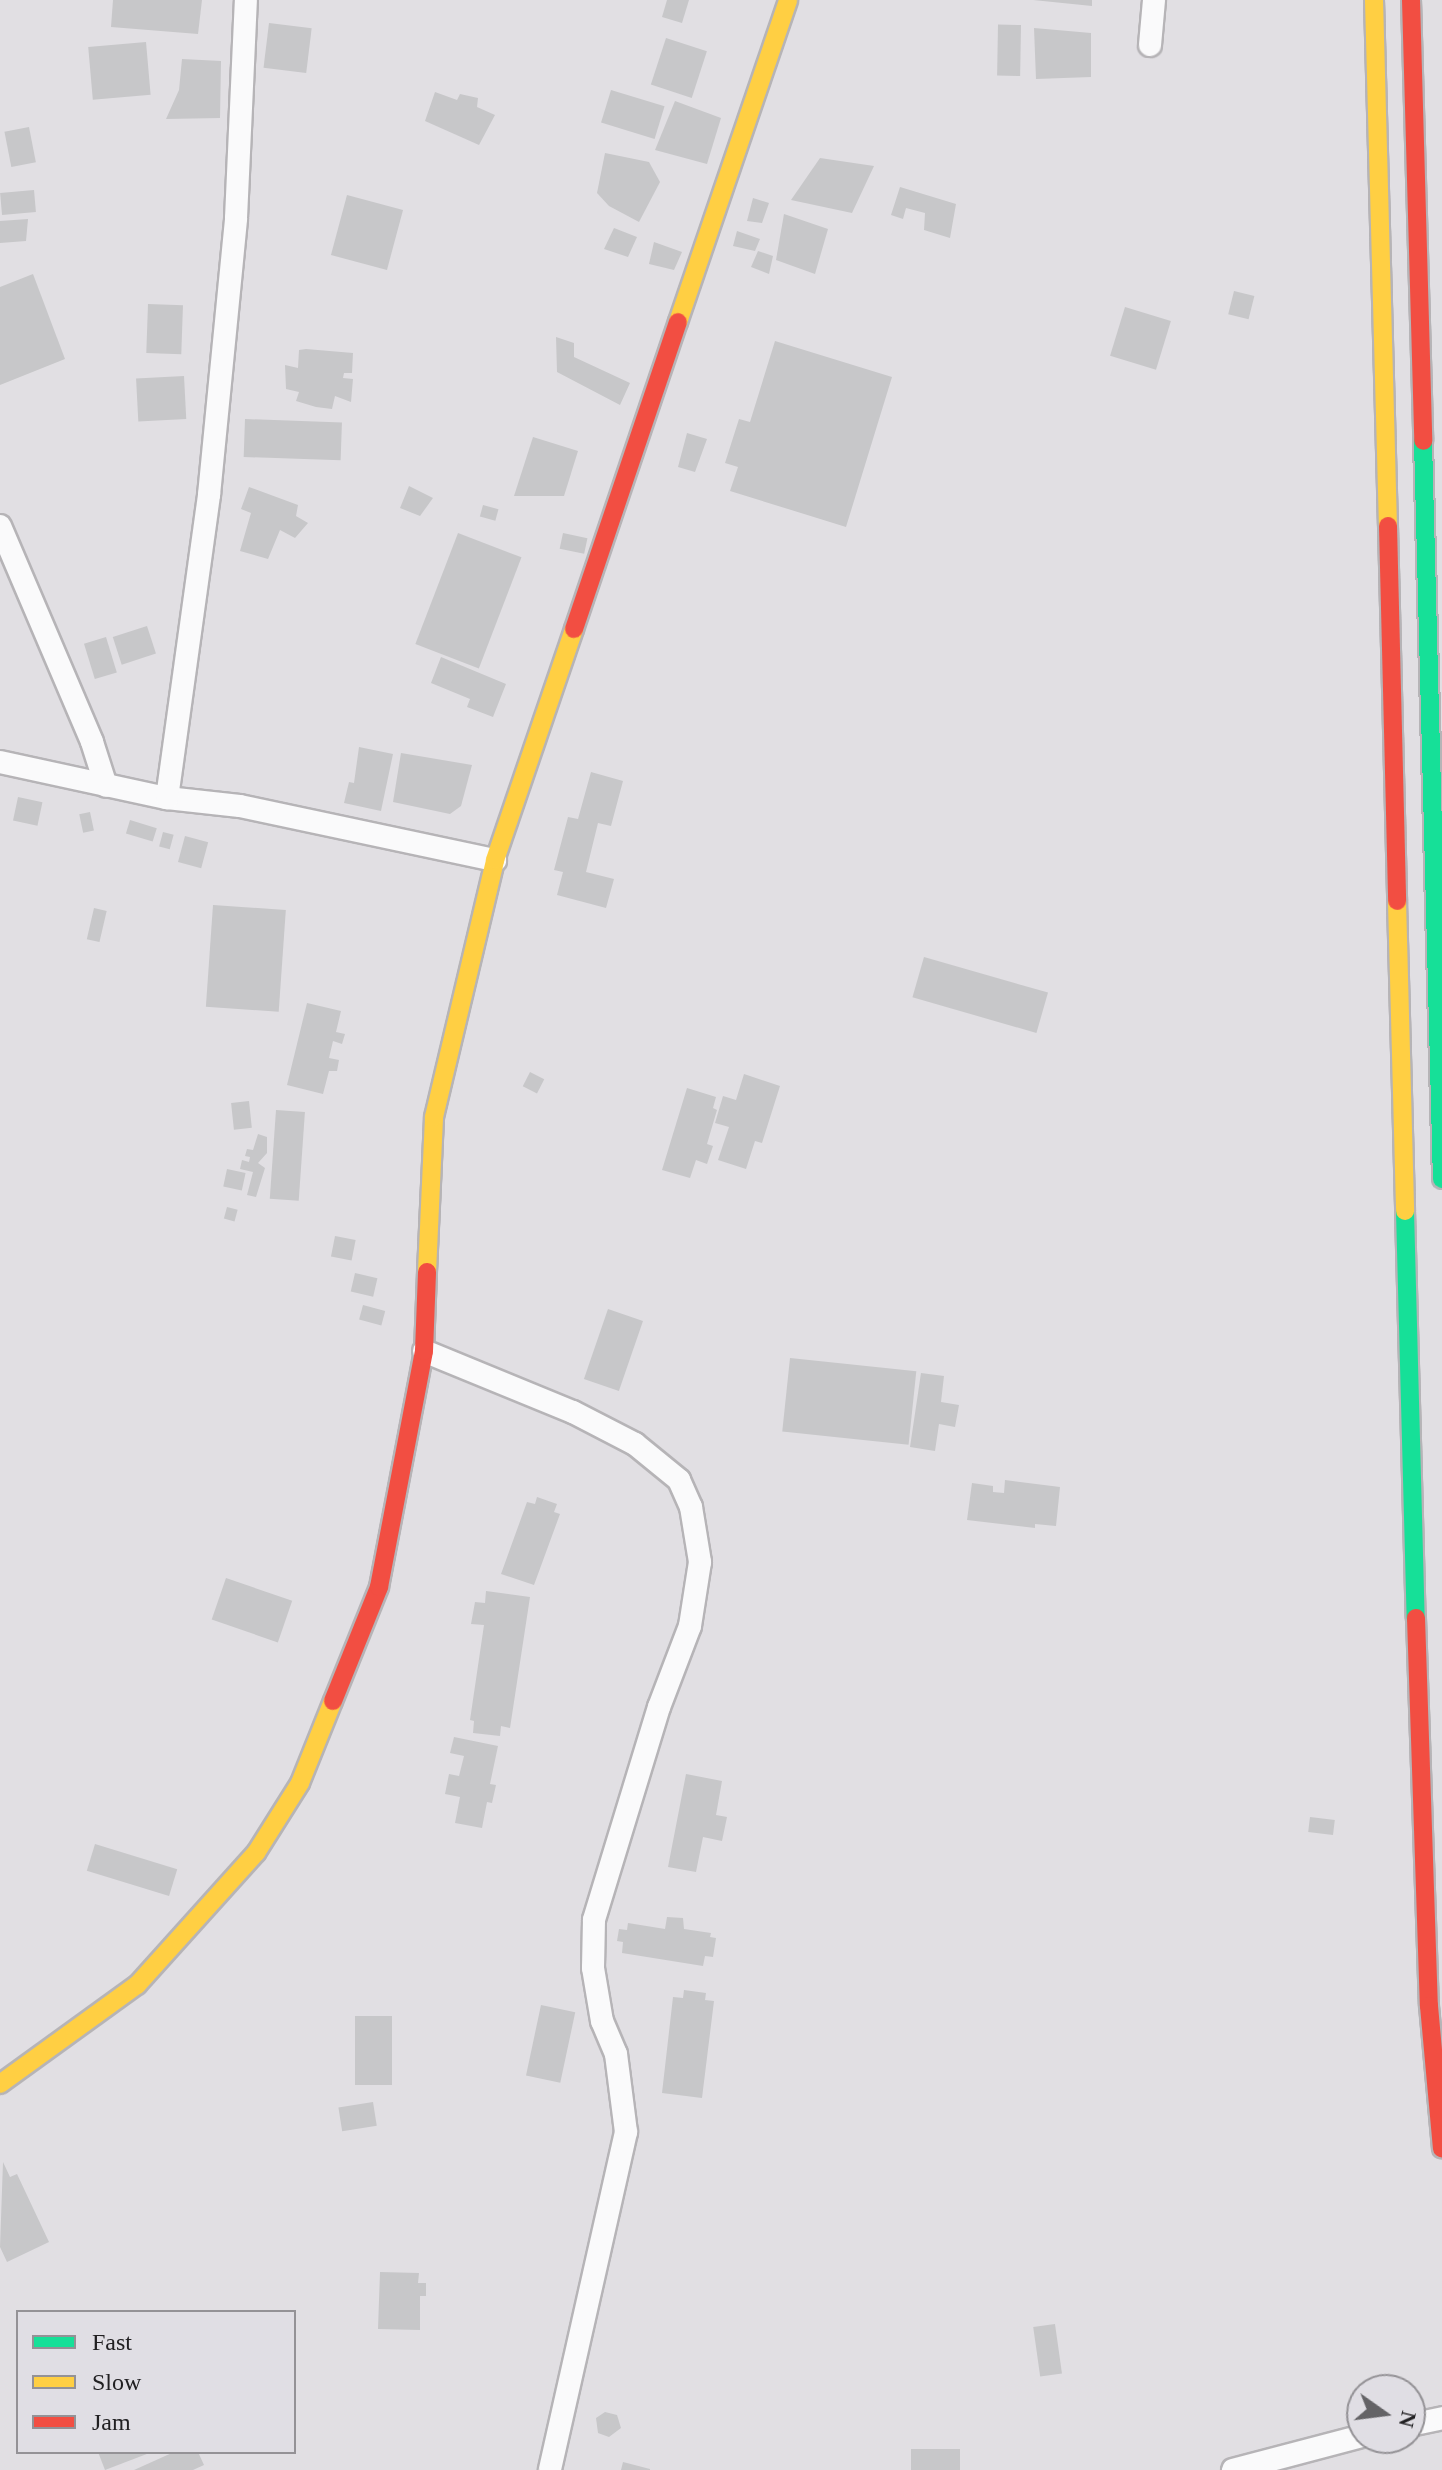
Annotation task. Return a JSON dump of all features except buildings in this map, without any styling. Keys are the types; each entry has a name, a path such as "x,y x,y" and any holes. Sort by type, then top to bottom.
{"main road":[{"path":"0,2084 137,1985 256,1853 300,1783 379,1587 424,1351 434,1117 495,860 788,0"},
{"path":"1374,0 1396,712 1416,1626 1429,2006 1442,2148"},
{"path":"1411,0 1442,1179"}],"street":[{"path":"167,798 211,480 236,218 246,0"},
{"path":"1150,45 1154,0"},
{"path":"0,526 92,742 106,786"},
{"path":"0,762 167,798 240,806 495,860"},
{"path":"424,1351 573,1412 635,1444 679,1480 691,1507 700,1562 690,1626 659,1707 594,1920 593,1968 602,2021 616,2054 626,2132 550,2470"},
{"path":"1233,2470 1346,2440"}],"traffic: fast":[{"path":"1423,441 1442,1179"},
{"path":"1405,1211 1416,1618"}],"traffic: slow":[{"path":"678,322 788,0"},
{"path":"1374,0 1388,526"},
{"path":"427,1272 434,1117 495,860 574,629"},
{"path":"1397,901 1405,1211"},
{"path":"0,2084 137,1985 256,1853 300,1783 333,1701"}],"traffic: jam":[{"path":"1411,0 1423,441"},
{"path":"574,629 678,322"},
{"path":"1388,526 1397,901"},
{"path":"333,1701 379,1587 424,1351 427,1272"},
{"path":"1416,1618 1429,2006 1442,2148"}]}
